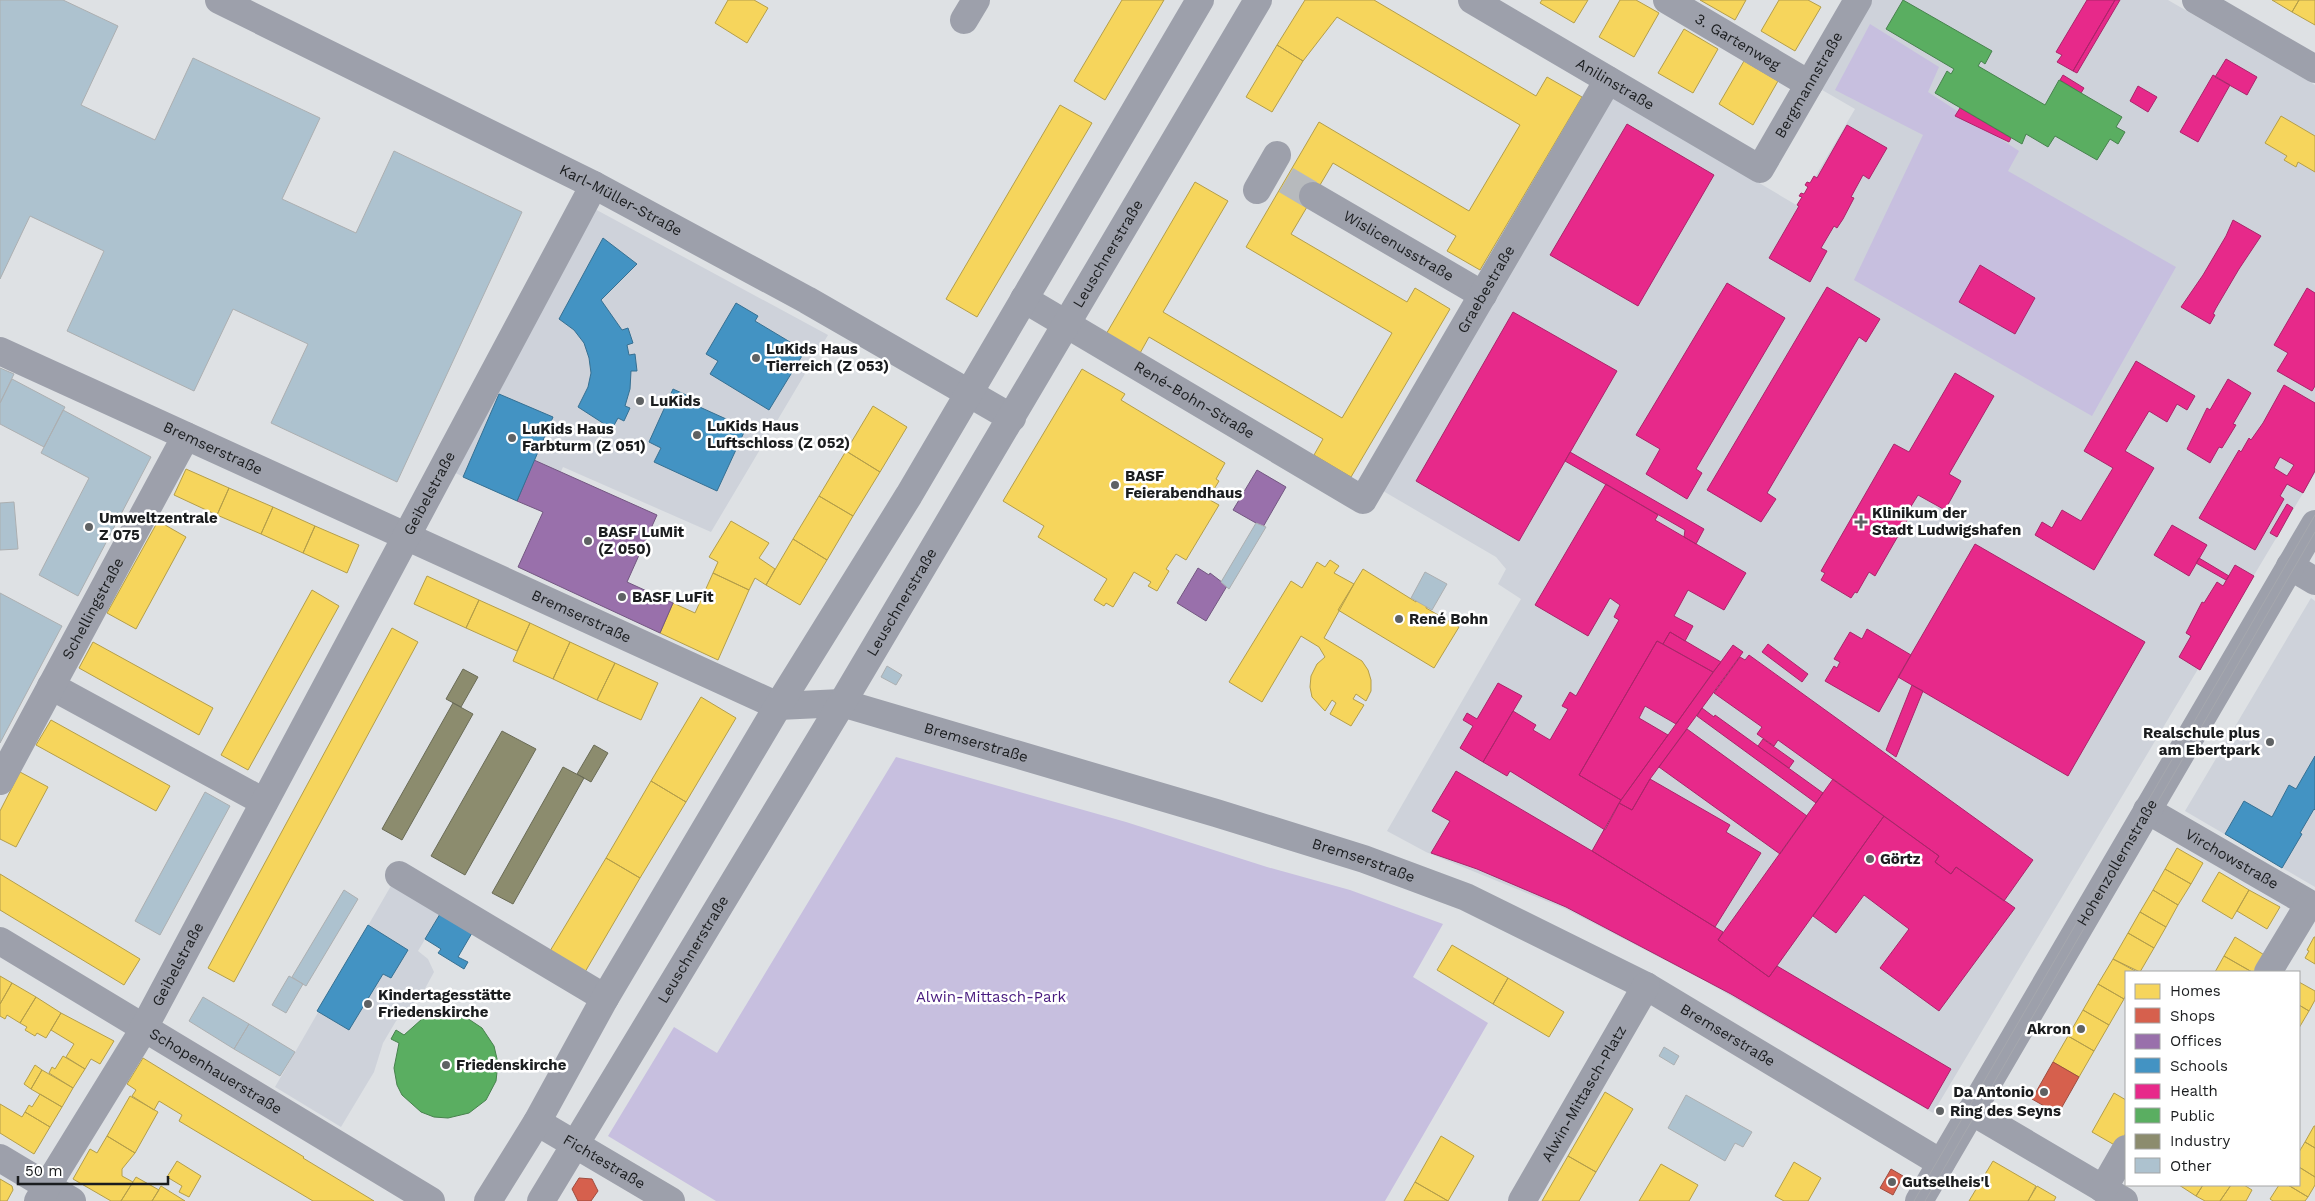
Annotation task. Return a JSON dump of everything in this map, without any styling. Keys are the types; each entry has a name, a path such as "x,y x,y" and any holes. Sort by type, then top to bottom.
{"street":[{"name":"Karl-Müller-Straße","path":"219,0 594,185 815,304 1012,418"},
{"path":"488,1201 537,1122 605,998 778,706 909,495 1200,0"},
{"name":"Leuschnerstraße","path":"541,1201 842,703 1258,0"},
{"name":"Anilinstraße","path":"1472,0 1760,169"},
{"name":"3. Gartenweg","path":"1667,0 1810,84"},
{"path":"2196,0 2315,69"},
{"name":"Bergmannstraße","path":"1760,169 1810,84 1849,3"},
{"name":"Graebestraße","path":"1363,500 1608,80"},
{"name":"Geibelstraße","path":"42,1194 144,1026 594,185"},
{"name":"Wislicenusstraße","path":"1314,196 1483,295"},
{"name":"René-Bohn-Straße","path":"1024,299 1363,500"},
{"name":"Bremserstraße","path":"0,350 405,537 778,706 842,703 1092,775 1364,859 1466,897 1646,986 1941,1163"},
{"name":"Schellingstraße","path":"0,781 186,436"},
{"name":"Hohenzollernstraße","path":"1919,1201 2315,524"},
{"path":"2290,566 2315,581"},
{"path":"51,686 264,802"},
{"name":"Virchowstraße","path":"2146,810 2312,906"},
{"path":"399,875 605,998"},
{"path":"2269,971 2312,906"},
{"name":"Schopenhauerstraße","path":"0,941 432,1201"},
{"name":"Alwin-Mittasch-Platz","path":"1522,1201 1646,986"},
{"path":"1971,1111 2113,1195 2125,1153"},
{"name":"Fichtestraße","path":"537,1122 671,1201"},
{"path":"0,1158 42,1194 72,1201"}],"shaded area":[{"name":"Klinikum der Stadt Ludwigshafen","path":"1866,0 2168,0 2315,85 2315,473 1933,1113 1705,981 1566,909 1426,852 1387,831 1521,599 1498,584 1506,569 1496,557 1378,488 1612,96 1798,206 1855,109 1817,87"},
{"name":"LuKids","path":"593,208 828,335 711,532 563,467 543,512 453,472"},
{"name":"Realschule plus am Ebertpark","path":"2311,598 2315,601 2315,887 2185,811"},
{"name":"Kindertagesstätte Friedenskirche","path":"392,884 440,914 418,951 428,959 434,972 421,996 396,1021 383,1043 374,1072 341,1127 275,1087"}],"green space":[{"path":"1870,24 1939,67 1928,92 2019,151 2008,171 2176,267 2092,416 1854,280 1923,135 1835,90"},
{"name":"Alwin-Mittasch-Park","path":"896,757 1126,822 1267,867 1350,890 1443,924 1413,977 1488,1023 1385,1201 716,1201 608,1136 674,1027 717,1053"}],"building: Homes":[{"path":"728,0 754,0 768,8 747,43 715,23"},
{"path":"1122,0 1164,0 1105,100 1074,81"},
{"path":"1305,0 1374,0 1536,96 1547,77 1582,97 1480,270 1447,251 1456,236 1333,163 1291,234 1407,302 1415,288 1450,309 1351,477 1314,455 1323,439 1149,337 1139,355 1105,336 1195,182 1228,201 1163,312 1342,418 1392,333 1246,247 1319,122 1469,211 1520,125 1337,17 1303,61 1277,45"},
{"path":"1542,0 1588,0 1574,23 1540,3"},
{"path":"1620,0 1636,0 1659,13 1634,57 1599,37"},
{"path":"1700,0 1746,0 1735,20"},
{"path":"1779,0 1808,0 1821,7 1795,51 1761,31"},
{"path":"2272,0 2299,0 2292,12"},
{"path":"2299,0 2315,0 2315,25 2292,12"},
{"path":"1684,29 1718,49 1693,93 1658,73"},
{"path":"1277,45 1303,61 1272,112 1246,97"},
{"path":"1744,61 1778,81 1753,125 1719,104"},
{"path":"1060,105 1092,123 977,317 946,299"},
{"path":"2281,116 2315,136 2315,172 2298,162 2296,167 2284,160 2287,156 2265,143"},
{"name":"BASF Feierabendhaus","path":"1082,369 1125,394 1121,400 1225,463 1216,479 1219,481 1208,499 1219,505 1186,560 1176,554 1166,569 1169,571 1157,591 1148,586 1151,582 1134,572 1113,607 1106,603 1104,606 1094,600 1107,579 1038,537 1044,526 1003,501"},
{"path":"873,406 907,427 880,472 846,451"},
{"path":"846,451 880,472 853,516 819,496"},
{"path":"186,469 229,488 217,515 174,495"},
{"path":"229,488 273,507 261,534 217,515"},
{"path":"819,496 853,516 827,560 793,539"},
{"path":"273,507 315,526 303,553 261,534"},
{"path":"158,521 186,537 136,629 107,613"},
{"path":"731,521 769,543 759,558 775,569 766,585 755,578 749,590 713,573 718,562 709,557"},
{"path":"315,526 359,545 347,573 303,553"},
{"path":"793,539 827,560 800,605 766,585"},
{"path":"1330,560 1339,566 1334,573 1354,584 1324,638 1362,661 1368,670 1371,680 1371,691 1366,701 1356,694 1353,699 1364,705 1351,726 1330,714 1336,703 1332,700 1325,711 1312,697 1310,687 1311,676 1317,664 1325,657 1319,647 1301,636 1262,702 1229,682 1291,581 1302,588 1317,562 1325,567"},
{"name":"René Bohn","path":"1363,569 1416,602 1421,596 1428,600 1426,608 1459,627 1434,668 1338,610"},
{"path":"713,573 749,590 718,660 660,633 673,603 695,613"},
{"path":"427,576 479,600 466,628 414,604"},
{"path":"312,590 339,606 248,770 221,755"},
{"path":"479,600 530,623 517,651 466,628"},
{"path":"530,623 570,642 553,679 513,661"},
{"path":"392,628 418,642 234,982 208,968"},
{"path":"93,642 213,708 199,735 79,668"},
{"path":"570,642 615,663 597,700 553,679"},
{"path":"615,663 658,683 641,720 597,700"},
{"path":"701,697 736,718 686,802 651,781"},
{"path":"51,720 170,786 156,811 36,745"},
{"path":"20,772 48,787 16,847 0,839 0,811"},
{"path":"651,781 686,802 640,878 606,858"},
{"path":"2177,848 2203,863 2191,884 2165,869"},
{"path":"606,858 640,878 585,972 550,951"},
{"path":"2165,869 2191,884 2178,905 2153,890"},
{"path":"2219,872 2249,890 2232,919 2202,901"},
{"path":"0,874 140,959 124,985 0,910"},
{"path":"2153,890 2178,905 2166,927 2140,912"},
{"path":"2249,890 2280,907 2267,929 2237,911"},
{"path":"2140,912 2166,927 2154,948 2128,933"},
{"path":"2128,933 2154,948 2141,971 2113,959"},
{"path":"2235,937 2266,956 2257,971 2250,971 2224,956"},
{"path":"2315,937 2315,964 2305,958"},
{"path":"1452,945 1508,978 1493,1004 1437,970"},
{"path":"2224,956 2250,971 2216,971"},
{"path":"2113,959 2135,971 2125,971 2124,999 2098,984"},
{"path":"0,976 12,983 0,1004"},
{"path":"1508,978 1564,1012 1549,1037 1493,1004"},
{"path":"12,983 36,997 20,1023 7,1015 5,1019 0,1016 0,1004"},
{"path":"2300,983 2315,991 2315,1000 2309,1011 2300,1006"},
{"path":"2098,984 2124,999 2109,1025 2083,1010"},
{"path":"36,997 61,1013 46,1038 37,1033 35,1036 25,1030 27,1027 20,1023"},
{"path":"2300,1006 2309,1011 2300,1026"},
{"path":"2083,1010 2109,1025 2094,1051 2068,1036"},
{"path":"61,1013 114,1041 100,1064 91,1059 85,1069 66,1057 74,1044 51,1030"},
{"path":"2068,1036 2094,1051 2079,1077 2053,1062"},
{"path":"63,1056 85,1069 73,1088 49,1073 52,1067 55,1069"},
{"path":"143,1058 374,1201 313,1201 179,1121 182,1115 159,1101 154,1110 132,1096 136,1090 127,1084"},
{"path":"35,1065 42,1070 31,1089 24,1084"},
{"path":"42,1070 73,1088 62,1107 31,1089"},
{"path":"1605,1092 1633,1109 1596,1172 1568,1156"},
{"path":"2114,1093 2125,1099 2125,1135 2118,1147 2092,1132"},
{"path":"40,1094 62,1107 50,1127 25,1112 29,1105 32,1107"},
{"path":"130,1096 158,1112 135,1153 107,1136"},
{"path":"0,1104 22,1117 25,1112 50,1127 34,1154 0,1133"},
{"path":"2315,1126 2315,1148 2305,1142"},
{"path":"107,1136 135,1153 122,1169 122,1176 133,1182 121,1201 111,1201 73,1179 90,1149 97,1153"},
{"path":"1441,1136 1474,1156 1448,1201 1415,1182"},
{"path":"2305,1142 2315,1148 2315,1177 2300,1168 2300,1150"},
{"path":"1568,1156 1596,1172 1579,1201 1542,1201"},
{"path":"177,1161 201,1176 189,1197 179,1192 182,1186 167,1177"},
{"path":"1993,1161 2036,1186 2028,1201 1969,1201"},
{"path":"1794,1162 1821,1178 1808,1201 1784,1201 1775,1196"},
{"path":"1661,1164 1698,1185 1689,1201 1639,1201"},
{"path":"2300,1168 2315,1177 2315,1185 2308,1197 2290,1186 2300,1186"},
{"path":"136,1177 159,1190 152,1201 121,1201"},
{"path":"0,1179 12,1186 13,1190 7,1201 0,1201"},
{"path":"1415,1182 1448,1201 1404,1201"},
{"path":"161,1186 185,1201 152,1201"},
{"path":"2037,1186 2056,1197 2054,1201 2028,1201"},
{"path":"2181,1186 2202,1186 2196,1196"},
{"path":"2202,1186 2230,1186 2220,1201 2205,1201 2196,1196"},
{"path":"2230,1186 2246,1186 2252,1190 2246,1201 2220,1201"},
{"path":"2278,1186 2290,1186 2308,1197 2305,1201 2273,1201 2270,1199"}],"building: Shops":[{"path":"2053,1062 2079,1077 2058,1114 2032,1099"},
{"name":"Gutselheis'l","path":"1891,1169 1903,1176 1893,1195 1880,1188"},
{"path":"579,1178 592,1179 598,1191 591,1201 578,1201 572,1189"}],"building: Offices":[{"name":"BASF LuMit (Z 050)","path":"534,460 657,515 627,582 673,603 660,633 518,567 543,512 517,501"},
{"path":"1257,470 1286,487 1263,527 1233,510"},
{"path":"1198,568 1209,575 1210,573 1227,586 1206,621 1177,603"}],"building: Schools":[{"path":"603,238 637,264 601,300 622,330 628,328 633,343 627,345 629,355 635,354 637,371 631,371 630,389 625,406 630,408 624,421 618,418 612,429 578,407 588,387 591,373 589,358 584,343 574,330 559,319"},
{"name":"LuKids Haus Tierreich (Z 053)","path":"736,303 758,316 755,321 805,351 769,410 710,374 718,361 706,354"},
{"name":"LuKids Haus Luftschloss (Z 052)","path":"673,389 695,399 693,404 746,428 717,491 654,462 661,448 649,442"},
{"name":"LuKids Haus Farbturm (Z 051)","path":"499,394 553,417 517,501 463,477"},
{"name":"Realschule plus am Ebertpark","path":"2315,756 2315,810 2300,833 2302,834 2282,868 2225,834 2244,801 2272,817 2289,785 2296,789"},
{"path":"440,914 472,933 458,957 468,962 464,969 438,953 441,949 425,939"},
{"path":"368,925 408,950 391,978 383,974 349,1030 317,1011"}],"building: Health":[{"path":"2087,0 2115,0 2073,71 2057,62 2062,55 2056,52"},
{"path":"2115,0 2120,0 2077,73 2073,71"},
{"path":"2226,59 2257,77 2247,95 2215,77"},
{"path":"2063,75 2084,88 2081,93 2060,80"},
{"path":"2213,75 2230,85 2198,142 2180,132"},
{"path":"2138,86 2157,97 2148,112 2130,101"},
{"path":"1960,108 2011,138 2009,142 1955,116"},
{"path":"1627,124 1714,175 1638,306 1550,255"},
{"path":"1847,125 1887,148 1869,179 1863,175 1851,197 1854,198 1843,219 1837,228 1834,226 1821,248 1827,251 1810,282 1769,258 1799,206 1797,205 1802,197 1799,196 1801,193 1804,194 1808,187 1805,185 1807,182 1810,183 1814,176 1817,178"},
{"path":"2233,220 2261,236 2216,308 2213,314 2215,315 2210,324 2181,307 2203,275 2226,236"},
{"path":"1980,265 2035,298 2015,334 1959,302"},
{"path":"1727,283 1785,318 1696,469 1702,473 1687,499 1646,474 1660,449 1636,435"},
{"path":"1827,287 1880,319 1866,342 1859,337 1767,493 1776,499 1761,522 1707,490"},
{"path":"2307,288 2315,293 2315,386 2312,391 2277,371 2288,353 2274,345"},
{"path":"1513,312 1617,371 1519,541 1416,481"},
{"path":"2136,361 2195,396 2187,410 2177,404 2167,422 2149,411 2125,451 2154,468 2094,570 2035,535 2042,522 2052,528 2062,510 2081,521 2113,468 2084,451"},
{"path":"1955,373 1994,396 1949,474 1961,481 1945,510 1918,495 1910,508 1913,510 1875,576 1869,572 1857,593 1855,592 1851,598 1821,580 1825,573 1821,571 1894,444 1909,452"},
{"path":"2228,379 2251,393 2233,424 2236,425 2222,448 2219,447 2210,463 2187,449 2207,408 2210,410"},
{"path":"2284,385 2315,403 2315,471 2303,493 2287,484 2280,496 2284,499 2255,550 2199,518 2239,450 2241,452 2249,438 2251,440 2263,423","holes":["2280,457 2294,465 2287,476 2274,468"]},
{"path":"1570,452 1704,529 1696,544 1684,537 1685,530 1565,461"},
{"path":"1606,484 1658,515 1655,520 1746,573 1724,610 1688,590 1674,616 1693,626 1685,641 1670,632 1663,644 1657,641 1579,775 1621,800 1605,830 1510,771 1507,776 1483,762 1513,711 1536,725 1533,730 1550,740 1568,709 1562,706 1570,692 1576,696 1619,620 1614,617 1620,605 1610,598 1588,636 1535,605"},
{"path":"2287,504 2293,508 2277,537 2270,533"},
{"path":"2172,525 2207,545 2189,576 2154,555"},
{"path":"1975,544 2145,642 2068,776 1898,677"},
{"path":"2199,558 2229,576 2226,580 2196,563"},
{"path":"2235,565 2254,576 2200,670 2179,657 2191,636 2186,633 2202,602 2204,603 2217,582 2223,586"},
{"path":"1867,629 1911,655 1879,712 1825,681 1834,666 1837,668 1840,662 1834,659 1850,632 1862,639"},
{"path":"1670,632 1721,662 1713,672 1663,644"},
{"path":"1657,641 1713,672 1676,724 1645,706 1639,718 1668,735 1621,800 1579,775"},
{"path":"1768,644 1808,674 1802,682 1762,652"},
{"path":"1733,645 1743,652 1650,779 1632,810 1619,803"},
{"path":"1749,655 2033,860 2004,901 1956,867 1951,874 1935,862 1939,856 1778,740 1774,746 1757,734 1762,727 1714,693 1740,657 1745,660"},
{"path":"1498,683 1522,696 1483,762 1460,748 1473,726 1463,720 1467,713 1477,719"},
{"path":"1912,685 1923,691 1896,757 1886,750"},
{"path":"1702,708 1714,717 1715,715 1823,793 1816,803 1697,716"},
{"path":"1687,729 1807,816 1780,854 1659,767"},
{"path":"1763,739 1794,761 1789,768 1758,746"},
{"path":"1456,771 1592,851 1723,932 1718,940 1769,977 1777,966 1951,1069 1928,1109 1731,994 1566,907 1477,869 1431,853 1450,821 1432,811"},
{"path":"1650,779 1730,825 1726,832 1761,853 1715,927 1592,851 1619,803 1632,810"},
{"path":"1833,779 1884,816 1769,977 1718,940"},
{"path":"1884,816 1939,856 1935,862 1951,874 1956,867 2015,908 1939,1011 1880,968 1909,929 1864,895 1836,933 1813,916"}],"building: Public":[{"path":"1903,0 1992,51 1985,64 1981,61 1978,66 2045,105 2059,80 2122,117 2116,127 2125,132 2118,144 2110,139 2097,160 2055,136 2048,147 2026,134 2022,144 1935,93 1947,71 1951,74 1954,69 1886,29"},
{"name":"Friedenskirche","path":"447,1013 467,1018 482,1028 494,1046 498,1063 496,1081 486,1100 469,1113 448,1118 434,1117 421,1112 402,1095 397,1085 394,1068 399,1043 391,1039 396,1030 404,1035 422,1019"}],"building: Industry":[{"path":"463,669 478,677 461,707 446,699"},
{"path":"453,703 473,714 402,840 382,829"},
{"path":"502,731 536,749 465,875 431,856"},
{"path":"594,745 608,753 591,782 577,774"},
{"path":"563,767 584,778 513,904 492,893"}],"building: Other":[{"path":"0,0 63,0 118,26 81,105 155,140 193,58 320,118 282,199 356,233 394,151 522,212 397,482 271,423 308,344 233,309 194,391 67,331 104,251 30,216 0,279"},
{"path":"0,368 14,374 0,403"},
{"path":"12,379 65,407 44,447 0,424 0,403"},
{"name":"Umweltzentrale Z 075","path":"63,410 151,457 78,596 39,575 89,478 41,453"},
{"path":"14,502 18,549 0,550 0,503"},
{"path":"1256,523 1266,527 1229,589 1221,582"},
{"path":"1425,572 1447,584 1432,610 1411,598"},
{"path":"0,593 62,626 0,743"},
{"path":"887,666 902,675 896,685 881,677"},
{"path":"205,792 230,806 160,935 135,921"},
{"path":"344,890 358,899 306,986 292,977"},
{"path":"289,976 303,984 286,1013 272,1005"},
{"path":"203,997 249,1024 234,1049 189,1021"},
{"path":"249,1024 295,1052 280,1076 234,1049"},
{"path":"1664,1047 1679,1056 1674,1065 1659,1056"},
{"path":"1686,1095 1752,1132 1743,1147 1735,1143 1725,1161 1668,1128"}],"tunnel":[{"path":"1286,180 1313,196"}],"tram line":[{"path":"1914,1201 2315,515"},
{"path":"1925,1201 2315,532"}],"place":[{"name":"LuKids Haus Tierreich (Z 053)","path":"756,358"},
{"name":"LuKids","path":"640,401"},
{"name":"LuKids Haus Luftschloss (Z 052)","path":"697,435"},
{"name":"LuKids Haus Farbturm (Z 051)","path":"512,438"},
{"name":"BASF Feierabendhaus","path":"1115,485"},
{"name":"Klinikum der Stadt Ludwigshafen","path":"1861,522"},
{"name":"Umweltzentrale Z 075","path":"89,527"},
{"name":"BASF LuMit (Z 050)","path":"588,541"},
{"name":"BASF LuFit","path":"622,597"},
{"name":"René Bohn","path":"1399,619"},
{"name":"Realschule plus am Ebertpark","path":"2270,742"},
{"name":"Görtz","path":"1870,859"},
{"name":"Kindertagesstätte Friedenskirche","path":"368,1004"},
{"name":"Akron","path":"2081,1029"},
{"name":"Friedenskirche","path":"446,1065"},
{"name":"Da Antonio","path":"2044,1092"},
{"name":"Ring des Seyns","path":"1940,1111"},
{"name":"Gutselheis'l","path":"1892,1182"}]}
